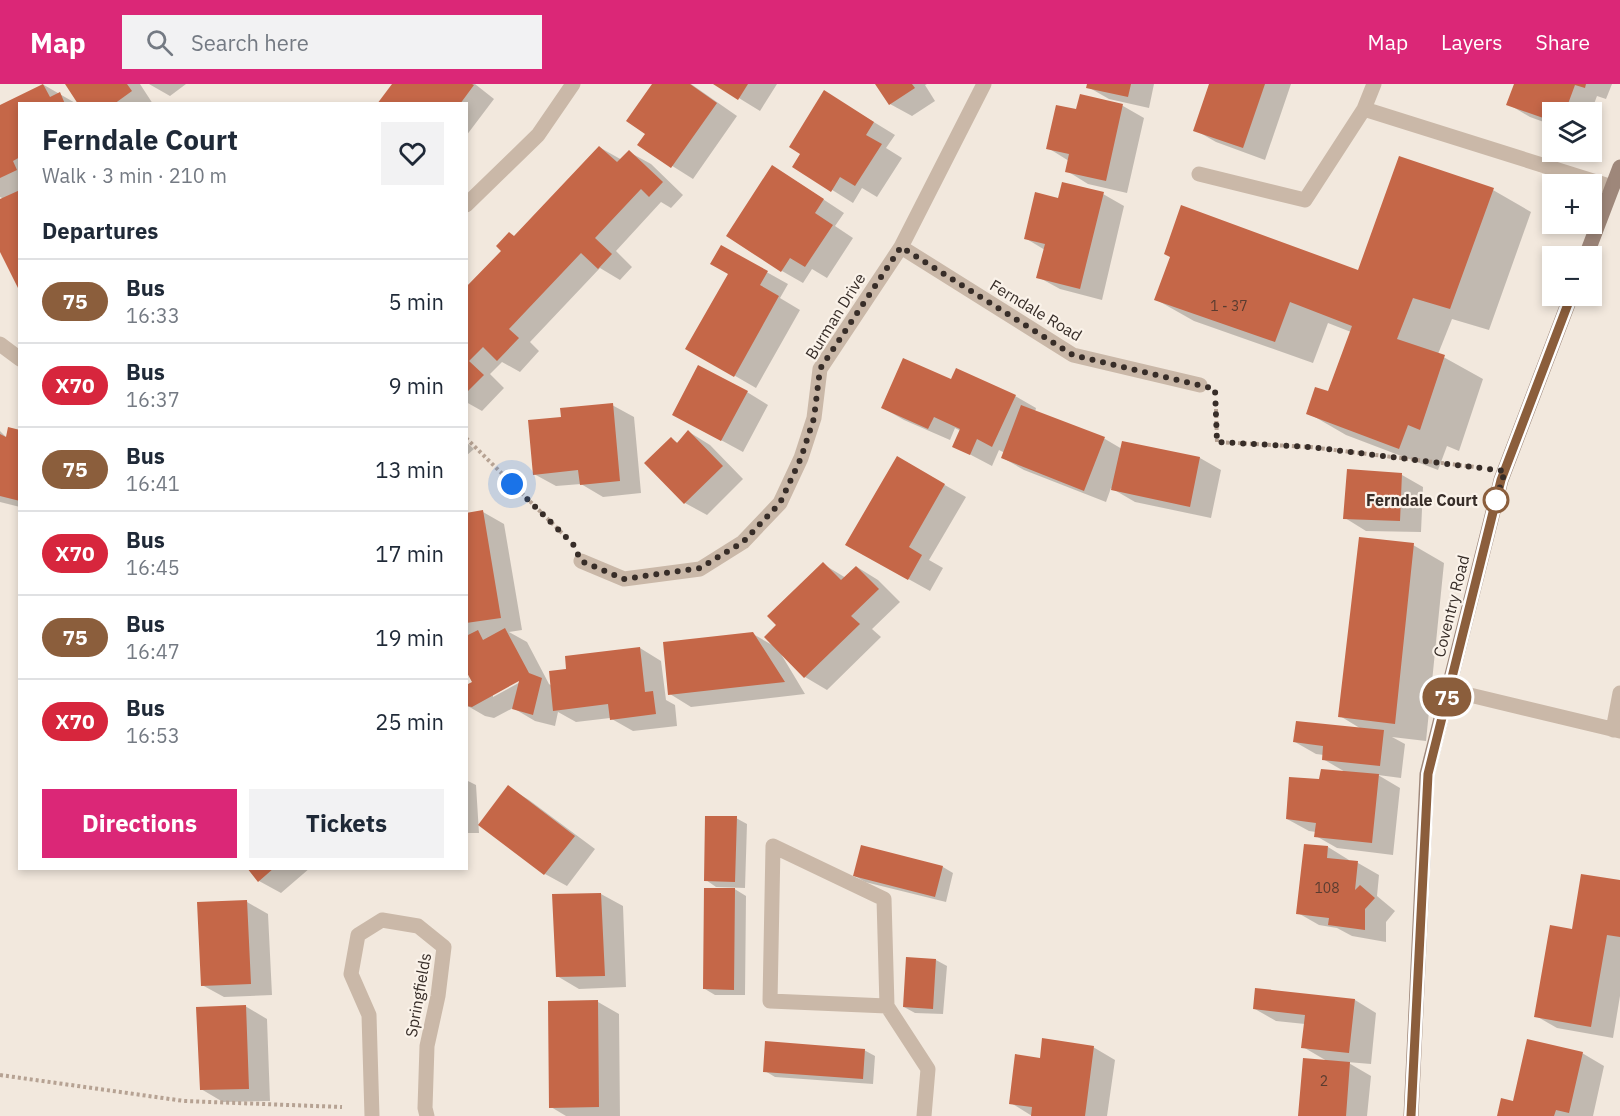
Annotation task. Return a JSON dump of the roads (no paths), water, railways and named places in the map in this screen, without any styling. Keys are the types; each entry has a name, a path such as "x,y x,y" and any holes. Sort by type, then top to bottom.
{"main road":[{"path":"1590,246 1620,167"},
{"name":"Coventry Road","path":"1411,1116 1428,774 1505,471 1567,306"}],"street":[{"path":"468,203 538,135 573,84"},
{"name":"Burman Drive","path":"581,561 624,579 700,568 743,542 780,503 801,458 814,418 820,369 901,247 984,84"},
{"path":"1199,174 1305,200 1364,109 1374,84"},
{"path":"1364,109 1612,187"},
{"name":"Ferndale Road","path":"901,247 1073,355 1200,385"},
{"path":"0,344 18,357"},
{"path":"1449,690 1616,730 1620,693"},
{"path":"887,1006 770,1001 773,846 885,899 887,1006 928,1069 924,1116"},
{"name":"Springfields","path":"373,1113 369,1015 351,974 358,935 382,920 418,926 444,947 438,996 427,1046 425,1108 427,1116"}],"place":[{"name":"Ferndale Court","path":"1496,500"}]}
